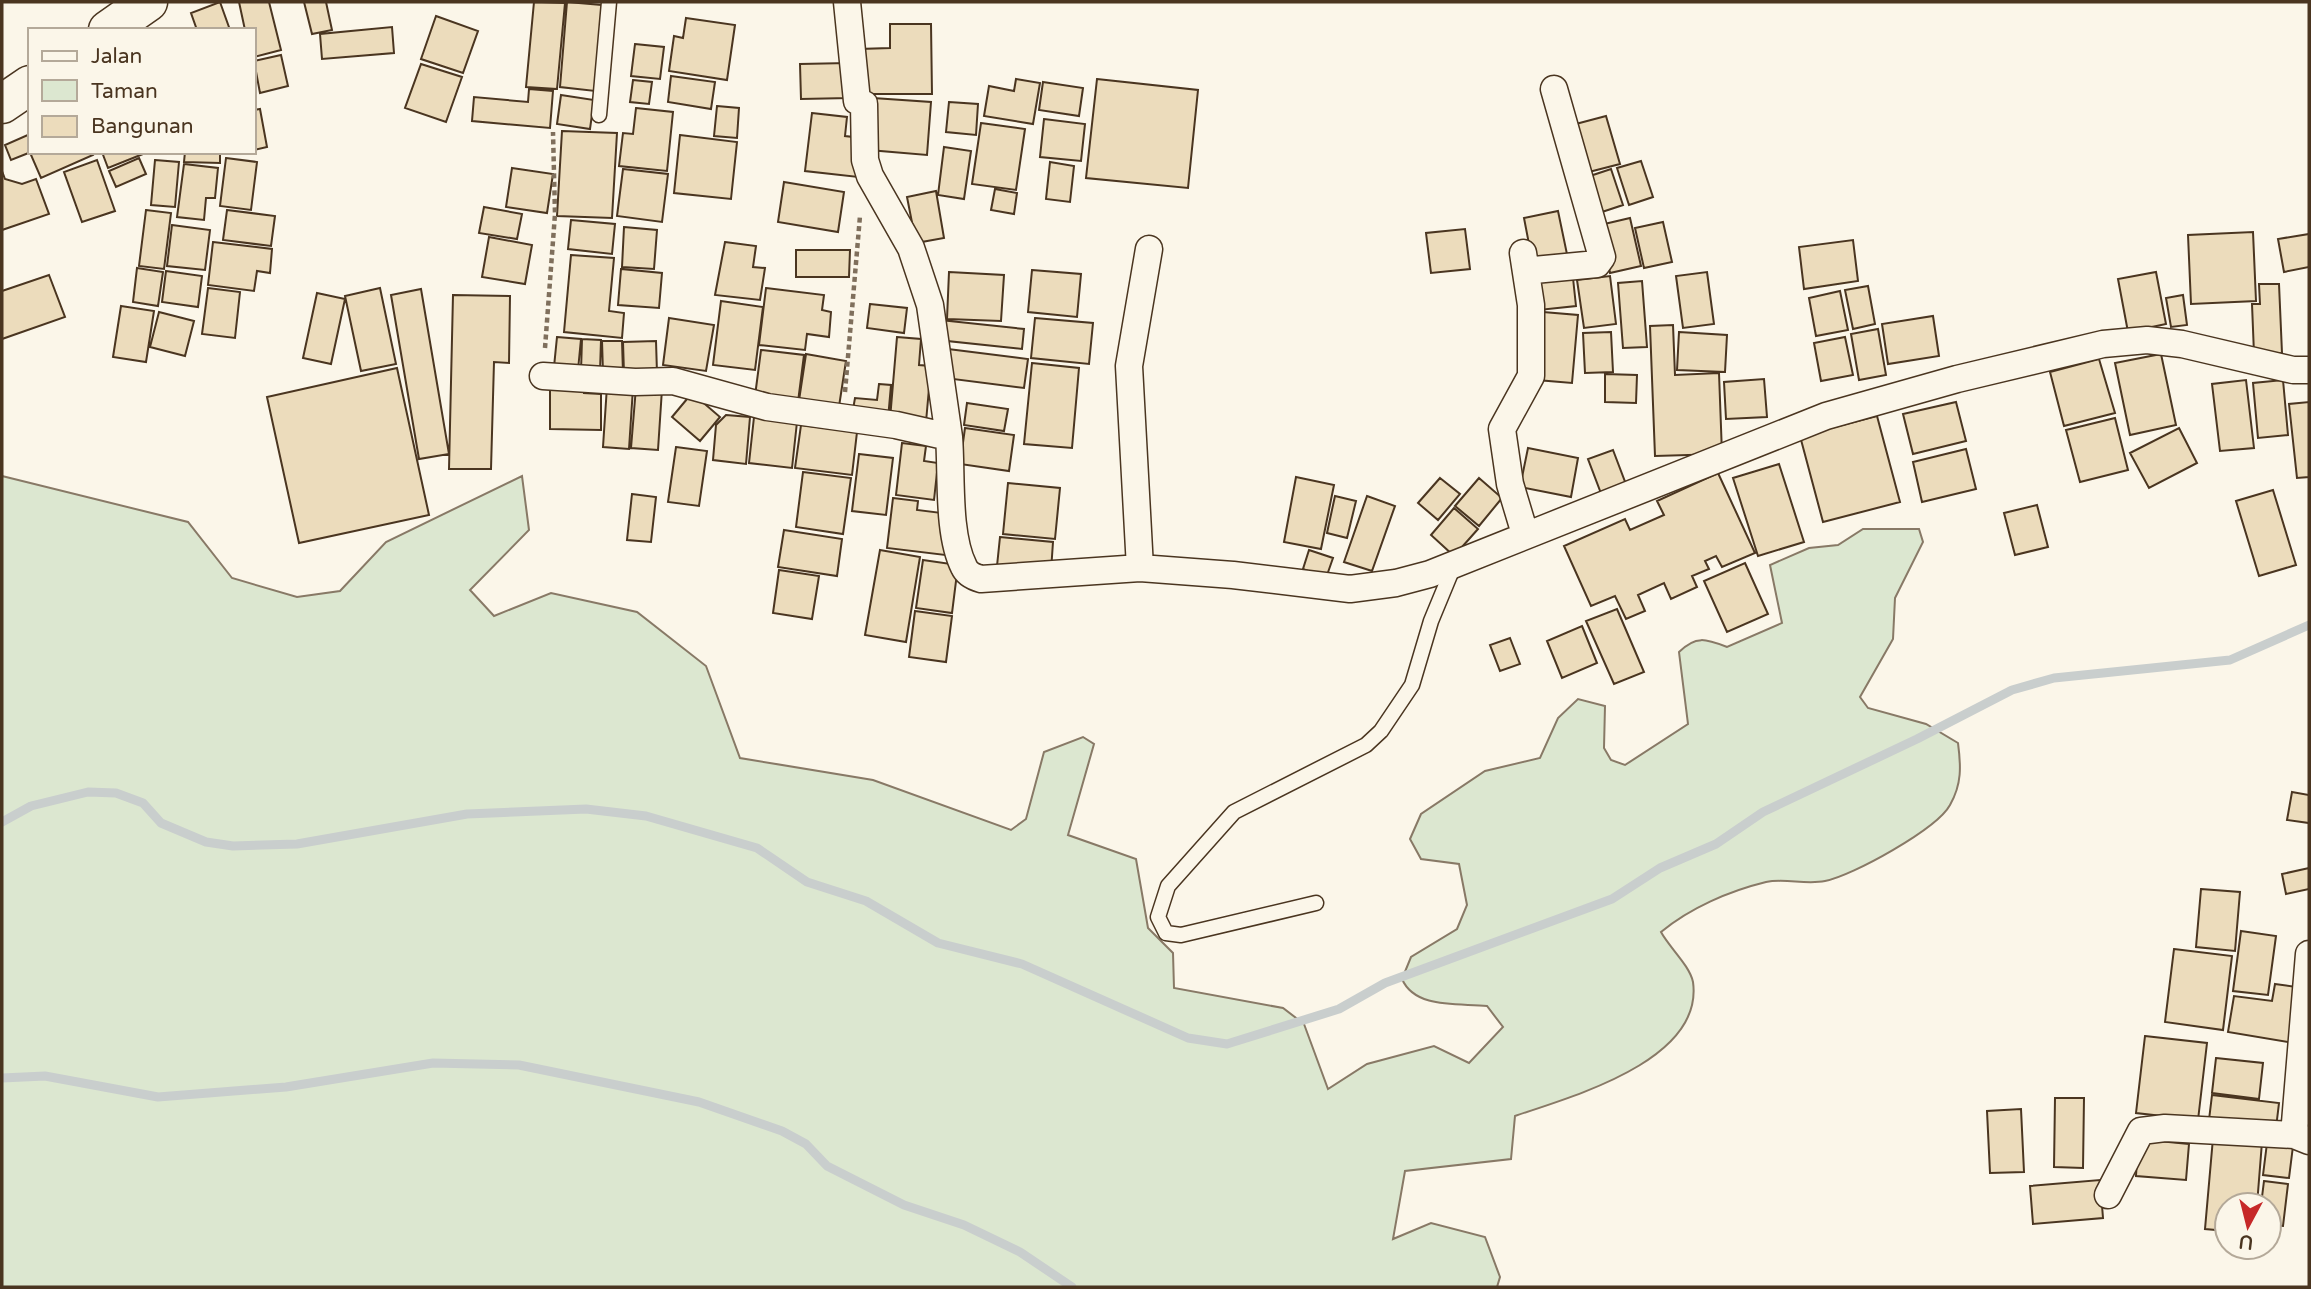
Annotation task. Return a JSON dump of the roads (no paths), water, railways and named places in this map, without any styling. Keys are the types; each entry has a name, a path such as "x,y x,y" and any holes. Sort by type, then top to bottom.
{"main road":[{"path":"111,28 148,2"},
{"path":"2,104 28,86"}],"street":[{"path":"848,2 858,101 864,104 865,160 870,176 911,248 930,304 949,437 954,529 964,567 972,576 987,579 1140,568 1233,575 1350,589 1396,583 1430,574 1826,416 1956,379 2103,344 2147,340 2182,344 2293,370 2309,370"},
{"path":"1525,534 1510,484 1502,429 1531,376 1531,315 1525,264 1534,270 1597,264 1602,257 1553,89"},
{"path":"1140,568 1129,366 1149,249"},
{"path":"542,376 635,382 673,381 767,407 896,425 949,437"},
{"path":"2108,1195 2141,1131 2165,1128 2302,1138 2309,954"}],"lane":[{"path":"599,115 609,2"},
{"path":"1316,903 1181,934 1166,933 1158,917 1168,886 1234,812 1366,745 1381,731 1412,685 1431,621 1455,562"}],"waterway":[{"path":"2,822 31,806 88,792 116,793 143,803 161,823 206,842 233,846 297,844 467,814 586,809 646,816 757,848 807,882 866,901 938,943 1022,964 1188,1038 1227,1044 1339,1009 1385,983 1612,899 1660,868 1716,844 1763,812 1917,739 2012,690 2054,678 2230,660 2309,625"},
{"path":"2,1078 45,1076 158,1097 286,1087 433,1063 519,1065 699,1102 782,1131 806,1144 827,1166 904,1205 964,1225 1020,1252 1072,1287"}]}
